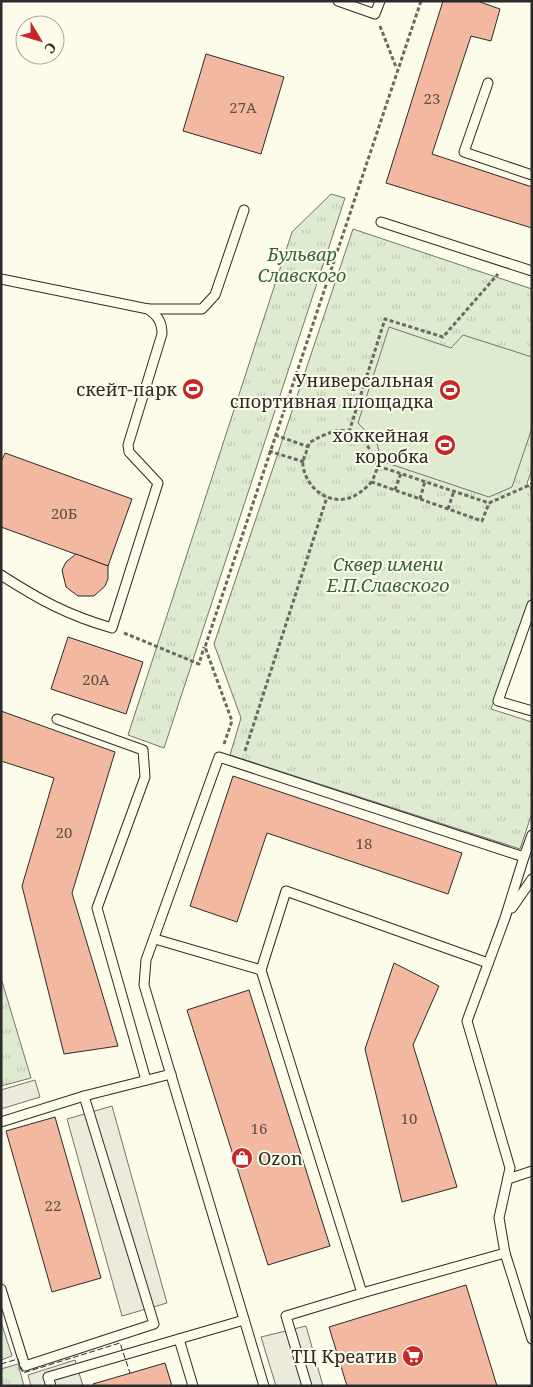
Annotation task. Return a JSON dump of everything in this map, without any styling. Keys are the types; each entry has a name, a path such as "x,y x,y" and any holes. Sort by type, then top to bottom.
{"lane":[{"path":"338,1 376,14 380,1"},
{"path":"488,83 464,152 532,175"},
{"path":"1,278 148,309 202,309 216,295 244,210"},
{"path":"381,222 532,271"},
{"path":"1,575 46,604 82,619 112,628 158,483 129,452 128,445 162,334 159,320 148,309"},
{"path":"532,605 498,701 532,711"},
{"path":"57,719 143,750 145,777 97,908 146,1080"},
{"path":"264,1386 144,985 146,960 219,758 524,857"},
{"path":"532,834 505,918 467,1021 510,1168 499,1218 505,1253 532,1339"},
{"path":"505,918 532,879"},
{"path":"362,1293 261,970 286,891 488,963"},
{"path":"155,939 261,970"},
{"path":"1,1122 84,1096 171,1074"},
{"path":"1,1288 25,1366 154,1324 84,1096"},
{"path":"508,1179 532,1171"},
{"path":"307,1386 286,1316 505,1253"},
{"path":"51,1386 48,1377 244,1320"},
{"path":"179,1339 192,1386"}],"path":[{"path":"112,628 199,664 420,1"},
{"path":"376,14 397,68"},
{"path":"349,432 385,319 443,336 508,263"},
{"path":"342,429 349,432 360,435 370,447 378,466 372,482 356,496 339,500 320,495 310,484 304,462 308,446 325,433 342,429"},
{"path":"275,435 308,446"},
{"path":"269,451 304,462"},
{"path":"378,466 489,503 532,484"},
{"path":"395,490 401,474"},
{"path":"420,499 425,481"},
{"path":"372,482 482,520 489,503"},
{"path":"448,508 454,491"},
{"path":"241,765 327,497"},
{"path":"204,647 232,721 219,758"}],"green space":[{"name":"Бульвар Славского","path":"331,194 345,198 164,748 128,735 292,232"},
{"name":"Сквер имени Е.П.Славского","path":"353,229 532,289 532,470 527,483 532,491 532,598 491,709 532,722 532,813 520,849 230,755 241,718 214,644"},
{"name":"Универсальная спортивная площадка","path":"389,327 451,348 463,335 532,357 532,428 512,487 489,497 381,461 377,443 358,423"},
{"path":"1,978 31,1078 1,1086"},
{"path":"1,1322 12,1356 1,1360"},
{"path":"18,1364 24,1386 1,1386 1,1369"}],"shaded area":[{"path":"35,1080 40,1097 1,1109 1,1090"},
{"path":"112,1106 167,1303 122,1316 67,1119"},
{"path":"306,1326 323,1386 276,1386 261,1337"},
{"path":"75,1360 83,1386 31,1386 28,1375"}],"building":[{"path":"443,1 477,1 500,9 491,41 471,36 432,154 532,187 532,228 386,183"},
{"path":"206,54 284,77 261,154 183,131"},
{"path":"5,453 132,499 108,566 1,527 1,462"},
{"path":"76,554 108,566 108,579 105,586 94,596 78,596 66,587 62,570 66,562"},
{"path":"68,637 143,662 126,714 51,689"},
{"path":"1,711 115,752 72,893 118,1046 64,1054 22,886 54,778 1,761"},
{"path":"233,776 462,853 448,894 267,833 237,922 190,906"},
{"path":"394,963 439,986 413,1045 457,1187 402,1202 365,1049"},
{"path":"249,990 330,1246 268,1265 187,1010"},
{"path":"55,1117 101,1278 52,1292 6,1131"},
{"name":"ТЦ Креатив","path":"466,1285 497,1386 347,1386 329,1327"},
{"path":"165,1363 172,1386 94,1386 93,1384"}],"fence":[{"path":"1,1364 18,1359 23,1373 120,1343 130,1373"}],"place":[{"name":"скейт-парк","path":"193,389"},
{"name":"Универсальная спортивная площадка","path":"450,390"},
{"name":"хоккейная коробка","path":"445,445"},
{"name":"Ozon","path":"242,1158"},
{"name":"ТЦ Креатив","path":"413,1356"}]}
